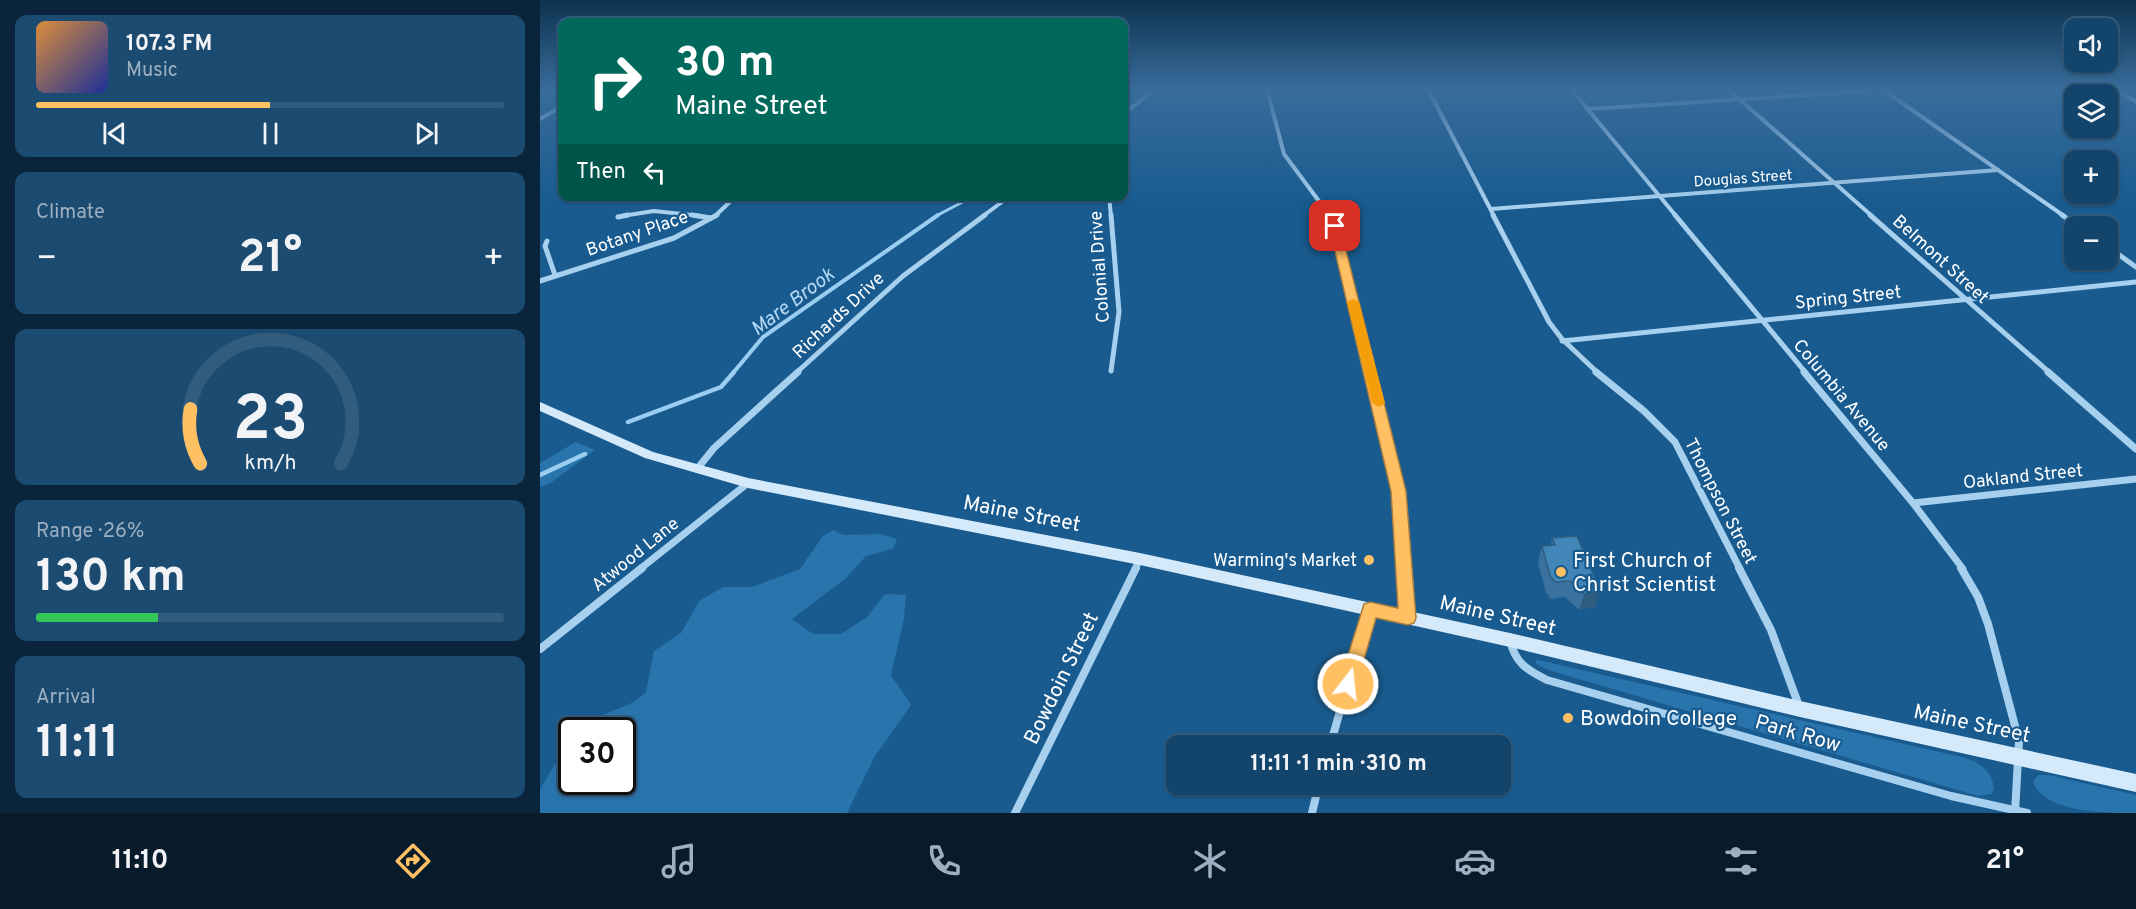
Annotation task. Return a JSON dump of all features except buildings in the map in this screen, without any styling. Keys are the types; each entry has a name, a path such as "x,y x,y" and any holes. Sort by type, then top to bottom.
{"street":[{"path":"1277,127 1284,154 1330,216 1338,237 1398,491 1408,618"},
{"name":"Thompson Street","path":"1448,127 1549,321 1563,341 1585,363 1653,417 1675,442 1771,630 1800,709"},
{"name":"Columbia Avenue","path":"1602,127 1913,503 1947,546 1978,597 2018,734 2014,811"},
{"name":"Belmont Street","path":"1771,127 2136,449"},
{"path":"1936,127 2064,216"},
{"name":"Douglas Street","path":"1491,209 1998,170"},
{"name":"Botany Place","path":"540,281 676,237 712,219 730,201"},
{"name":"Richards Drive","path":"697,470 714,448 860,313 918,264 1003,201"},
{"name":"Colonial Drive","path":"1109,201 1119,312 1111,371"},
{"path":"618,217 662,209 712,219"},
{"path":"547,240 545,246 555,276"},
{"path":"2118,254 2136,267"},
{"name":"Spring Street","path":"1563,341 2136,282"},
{"name":"Maine Street","path":"540,406 649,455 748,483 1140,559 1510,640 1800,709 2018,755 2136,783"},
{"name":"Oakland Street","path":"1913,503 2136,479"},
{"name":"Atwood Lane","path":"540,649 748,483"},
{"name":"Bowdoin Street","path":"1015,813 1140,559"},
{"path":"1333,735 1370,610"},
{"name":"Park Row","path":"1510,640 1513,658 1527,670 1547,680 1951,796 2027,813"},
{"path":"1312,813 1316,795"}],"shaded area":[{"path":"576,442 595,450 549,484 540,487 540,463"},
{"path":"833,530 843,535 880,534 897,539 893,549 866,556 845,579 792,619 813,634 841,634 867,617 885,594 906,595 904,619 891,675 911,705 875,756 847,813 540,813 540,789 558,759 558,795 636,795 636,717 599,717 634,702 646,692 654,651 681,633 699,601 723,587 752,587 800,569 823,536"},
{"path":"1535,661 1966,758 1985,769 1991,777 1994,788 1992,794 1978,796 1548,670 1536,664"},
{"path":"2038,775 2048,775 2136,795 2136,813 2077,809 2049,800 2039,792 2033,781"}],"waterway":[{"name":"Mare Brook","path":"936,216 964,201"},
{"name":"Mare Brook","path":"733,373 763,337 938,215"},
{"name":"Mare Brook","path":"628,422 721,387 734,372"},
{"name":"Mare Brook","path":"540,475 585,454"}],"slow traffic":[{"path":"1353,302 1379,403"}],"place":[{"name":"Warming's Market","path":"1369,560"},
{"name":"First Church of Christ Scientist","path":"1561,572"},
{"name":"Bowdoin College","path":"1568,718"}],"route":[{"path":"1335,226 1398,491 1408,618 1370,610 1348,684"}]}
